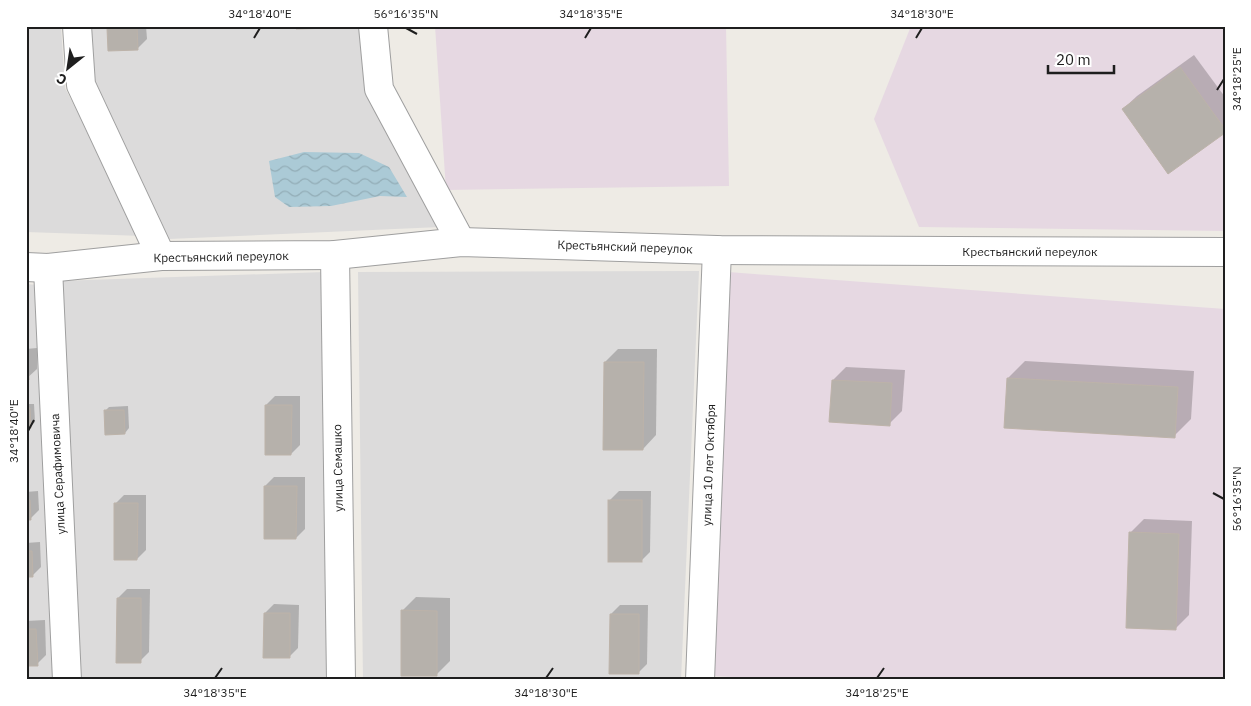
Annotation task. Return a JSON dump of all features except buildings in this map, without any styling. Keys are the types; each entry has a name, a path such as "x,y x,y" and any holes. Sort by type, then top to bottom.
{"street":[{"path":"77,26 81,85 161,256"},
{"path":"373,26 378,89 461,242"},
{"name":"Крестьянский переулок","path":"37,268 161,256 335,255 461,242 717,250 1225,252"},
{"name":"улица 10 лет Октября","path":"700,680 717,250"},
{"name":"улица Семашко","path":"335,255 341,680"},
{"name":"улица Серафимовича","path":"37,268 67,680"}],"shaded area":[{"path":"26,26 61,26 65,88 143,236 26,232"},
{"path":"91,26 360,26 440,227 169,239 95,88"},
{"path":"435,26 726,26 729,186 446,190"},
{"path":"911,26 1225,26 1225,231 919,227 874,119"},
{"path":"699,271 681,680 363,680 358,272"},
{"path":"325,272 329,680 77,680 58,281"},
{"path":"728,272 1225,309 1225,680 796,680 711,676"},
{"path":"26,284 38,285 56,680 26,680"}],"water":[{"path":"304,152 359,153 389,167 407,197 380,196 331,206 289,207 275,197 269,161"}]}
